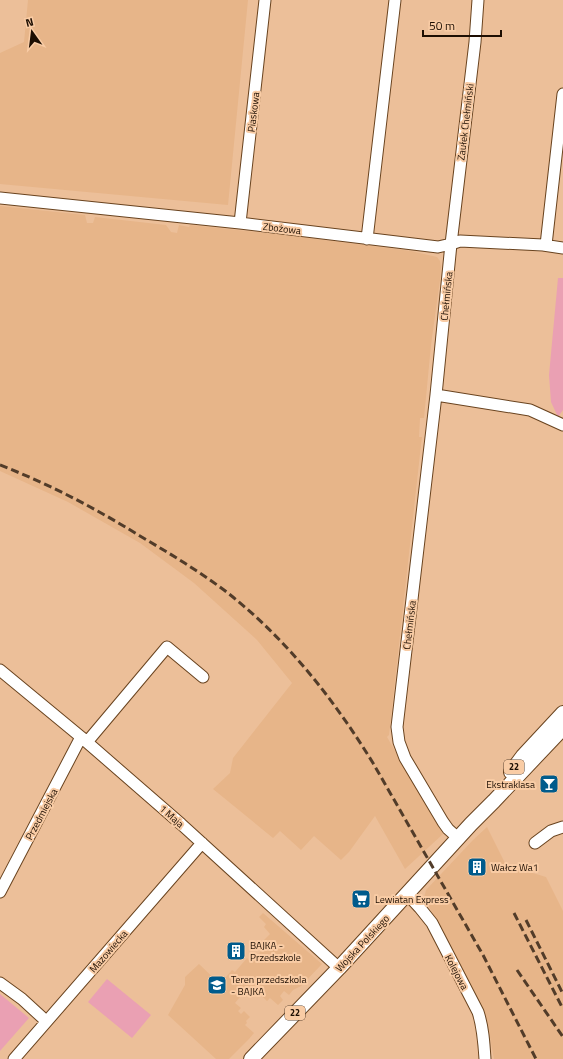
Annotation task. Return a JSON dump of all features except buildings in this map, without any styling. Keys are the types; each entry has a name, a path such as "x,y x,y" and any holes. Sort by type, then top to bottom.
{"main road":[{"name":"Wojska Polskiego","path":"251,1059 339,968 458,838 523,756 563,714"},
{"name":"Wojska Polskiego","path":"470,824 560,733"}],"street":[{"name":"Piaskowa","path":"240,223 265,0"},
{"path":"368,239 395,0"},
{"name":"Zaułek Chełmiński","path":"451,244 475,42 478,0"},
{"path":"546,245 563,94"},
{"name":"Zbożowa","path":"0,198 240,223 438,247 460,241 546,245 563,248"},
{"name":"Chełmińska","path":"451,244 436,395 397,728 399,742 405,758 443,822 458,838"},
{"path":"436,395 530,410 563,425"},
{"name":"Przedmiejska","path":"0,892 84,740 167,647 203,677"},
{"name":"1 Maja","path":"0,670 84,740 202,843 339,968"},
{"path":"535,843 551,831 563,827"},
{"name":"Mazowiecka","path":"14,1059 202,843"},
{"name":"Kolejowa","path":"406,894 420,908 432,924 478,1012 484,1040 485,1059"},
{"path":"0,983 22,999 46,1021"}],"shaded area":[{"path":"28,0 248,0 228,205 0,184 0,53 24,42"},
{"path":"0,206 85,215 87,223 93,223 95,217 166,225 171,232 177,233 179,225 189,227 190,225 284,235 411,251 437,257 440,261 440,280 431,345 424,418 420,418 419,437 422,437 389,735 387,737 443,834 405,869 375,816 349,852 341,860 314,836 301,850 280,831 273,838 213,789 230,773 233,758 292,683 257,640 194,583 140,543 68,502 0,471"},
{"path":"558,278 563,278 563,410 558,417 551,402 549,375"},
{"path":"487,827 506,865 546,877 563,911 563,1059 494,1059 487,1021 482,1007 424,898 426,890"},
{"name":"Teren przedszkola - BAJKA","path":"263,913 322,964 301,986 293,990 289,995 284,991 280,996 283,1000 278,1005 270,998 267,1001 251,985 243,995 240,992 238,995 240,997 235,1003 241,1008 238,1011 241,1014 244,1011 250,1017 246,1021 247,1023 245,1025 254,1033 229,1059 216,1059 168,1015 185,985 185,977 199,964 220,984 232,970 235,972 247,958 251,962 261,951 257,947 270,934 264,927 266,924 259,917"},
{"path":"107,979 151,1015 132,1038 88,1002"},
{"path":"0,994 29,1018 0,1051"}],"railway":[{"path":"0,465 54,488 89,506 183,562 224,590 246,608 287,648 324,692 358,739 373,763 483,955 536,1059"},
{"path":"514,913 563,1009"},
{"path":"526,920 563,994"},
{"path":"517,970 563,1037"}],"place":[{"name":"Ekstraklasa","path":"549,784"},
{"name":"Wałcz Wa1","path":"477,867"},
{"name":"Lewiatan Express","path":"361,899"},
{"name":"BAJKA - Przedszkole","path":"236,951"},
{"name":"Teren przedszkola - BAJKA","path":"217,985"}]}
